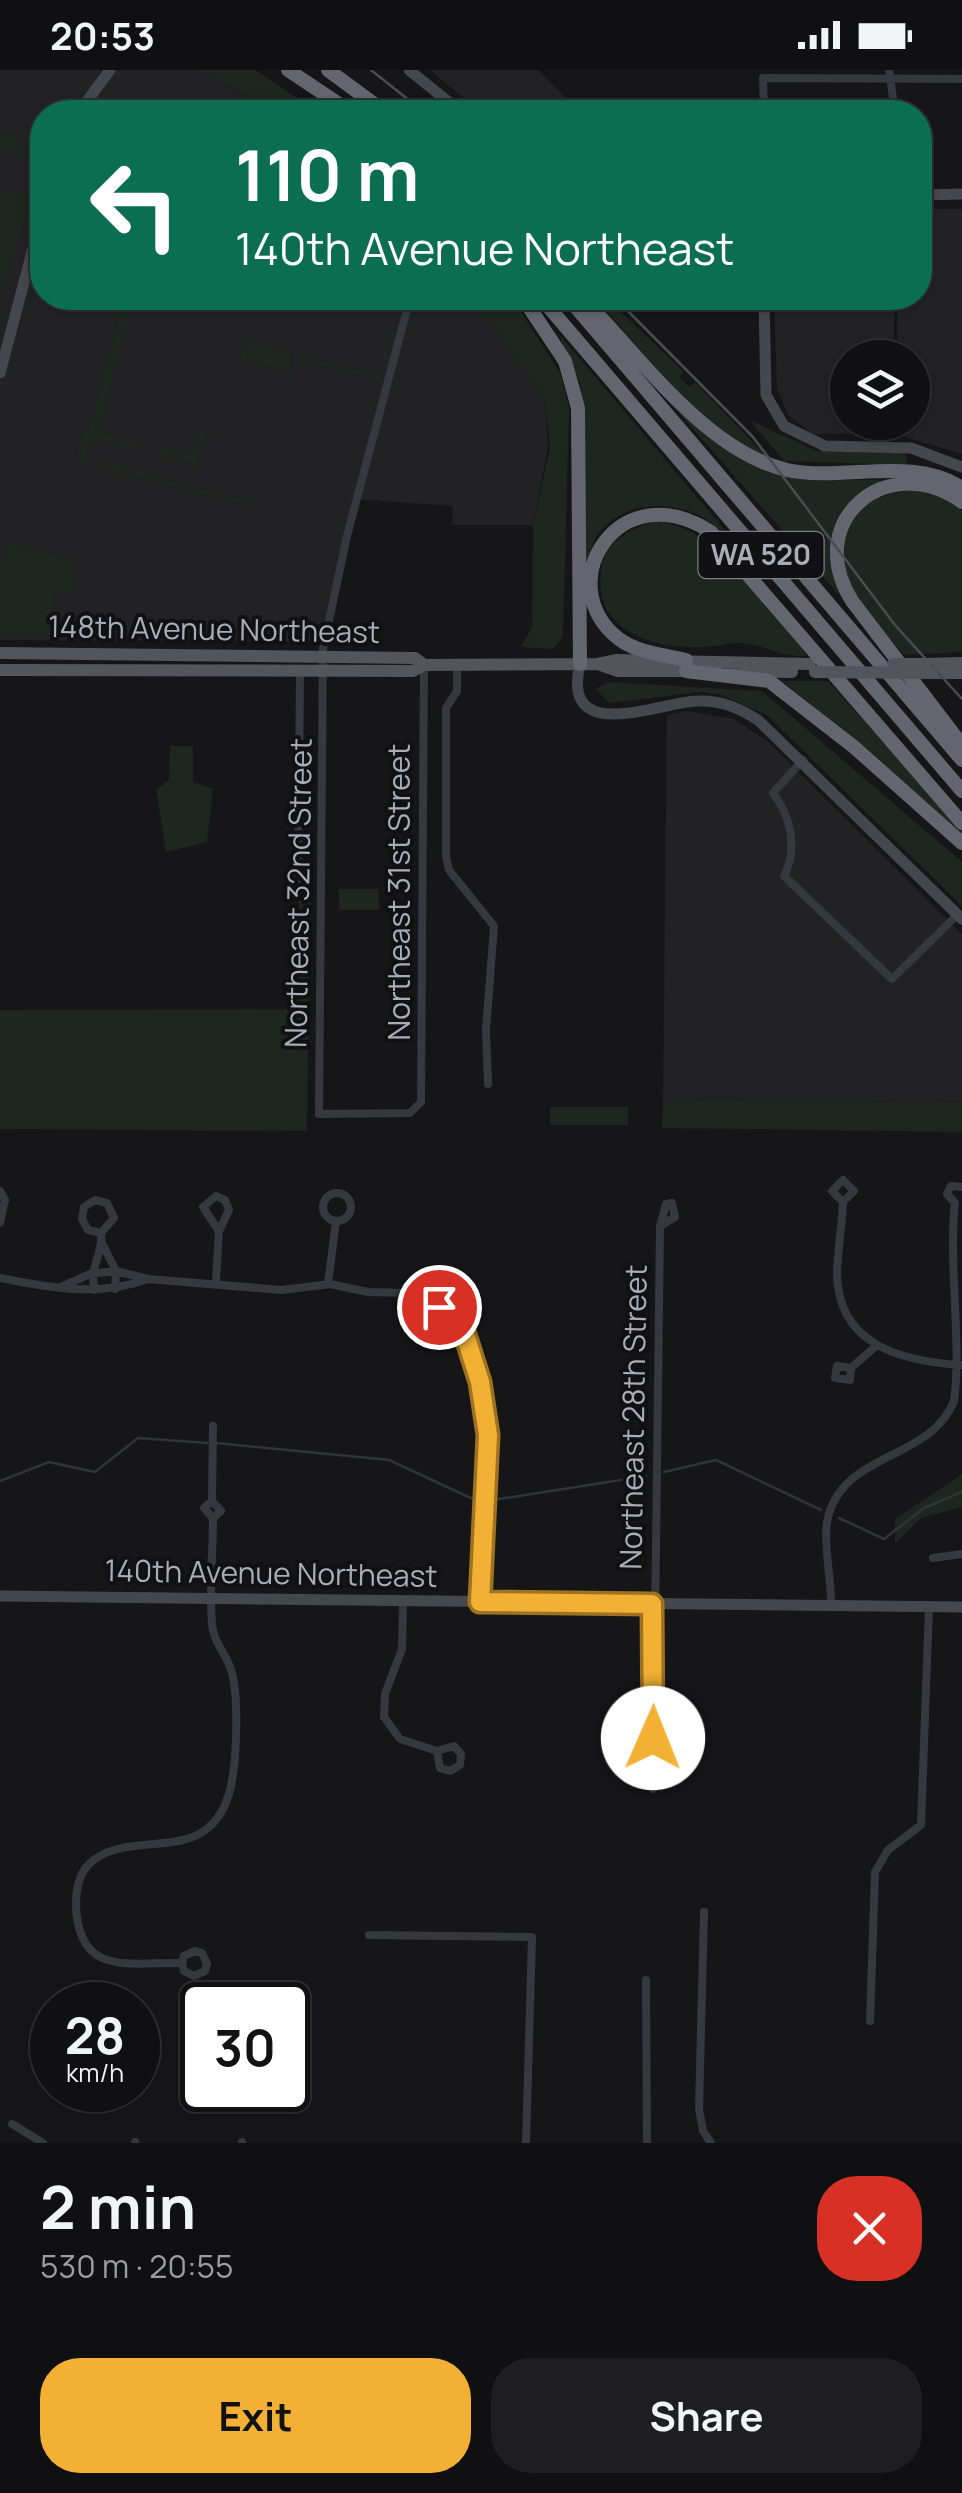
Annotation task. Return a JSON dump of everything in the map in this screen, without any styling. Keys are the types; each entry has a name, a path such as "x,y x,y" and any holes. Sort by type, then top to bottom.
{"highway":[{"path":"288,70 333,100"},
{"path":"328,70 369,100"},
{"path":"531,310 565,362 578,408 580,664"},
{"name":"WA 520","path":"552,310 962,791"},
{"name":"WA 520","path":"578,310 962,760"},
{"path":"595,310 712,430 749,458 816,473 922,473 962,488"},
{"path":"962,502 924,486 878,490 848,512 838,532 835,554 840,580 852,600 962,744"},
{"path":"962,823 711,532 669,514 640,516 616,528 600,548 592,580 596,605 613,633 631,646 686,666 769,682 830,727 962,843"}],"main road":[{"name":"148th Avenue Northeast","path":"0,654 415,658 424,665"},
{"name":"148th Avenue Northeast","path":"0,670 412,671 424,665 457,664 598,664 618,670 686,666 928,668 962,663"},
{"name":"148th Avenue Northeast","path":"928,668 962,673"}],"street":[{"path":"87,100 110,70"},
{"path":"411,71 447,100"},
{"path":"890,74 893,100"},
{"path":"764,100 764,78 890,74 962,79"},
{"path":"932,195 962,194"},
{"path":"0,373 4,340 30,254"},
{"name":"Northeast 32nd Street","path":"320,1114 324,656 347,536 407,310"},
{"path":"764,310 766,395 776,416 792,432 824,446 911,448 962,467"},
{"path":"457,664 457,691 446,708 446,856 448,870 494,926 486,1030 488,1084"},
{"path":"580,664 578,682 591,708 616,717 696,701 734,706 758,720 804,760 960,917 892,980 784,876 790,854 790,822 773,794 804,760"},
{"name":"Northeast 31st Street","path":"320,1114 410,1112 421,1102 424,665"},
{"name":"Northeast 32nd Street","path":"298,892 300,672"},
{"path":"831,1606 832,1564 826,1536 831,1508 862,1468 927,1436 954,1402 960,1365 959,1202 948,1191 954,1185 962,1187"},
{"path":"0,1192 5,1200 0,1223"},
{"path":"95,1200 107,1203 114,1214 111,1226 100,1232 88,1230 82,1219 84,1207 95,1200"},
{"path":"843,1202 840,1290 852,1320 875,1347 910,1360 960,1365"},
{"path":"328,1284 336,1221"},
{"name":"Northeast 28th Street","path":"653,1789 652,1604 660,1226"},
{"path":"216,1282 218,1231"},
{"path":"100,1232 116,1271 115,1289"},
{"path":"95,1290 90,1274 102,1243"},
{"path":"61,1287 90,1274 116,1271 148,1278 282,1290 328,1284 409,1293 455,1314 480,1382 489,1450 484,1470 480,1602"},
{"path":"0,1278 95,1290 115,1289 148,1278"},
{"path":"851,1368 875,1347"},
{"path":"182,1964 109,1962 96,1957 80,1940 76,1898 80,1876 92,1861 108,1853 190,1838 210,1824 225,1804 234,1766 234,1684 213,1631 212,1518 221,1511 212,1501 213,1431"},
{"path":"933,1558 962,1554"},
{"name":"140th Avenue Northeast","path":"0,1596 962,1607"},
{"path":"404,1601 402,1649 385,1694 384,1717 400,1739 438,1750"},
{"path":"870,2021 875,1872 888,1850 921,1824 929,1607"},
{"path":"704,1912 700,2109 703,2131 712,2143"},
{"path":"369,1935 532,1937 526,2143"},
{"path":"646,1980 646,2143"},
{"path":"12,2124 43,2143"}],"shaded area":[{"path":"0,70 200,70 222,83 221,88 224,85 250,100 30,100 30,310 481,310 545,400 548,446 533,525 452,525 453,506 356,499 319,642 0,640"},
{"path":"198,70 256,70 300,100 249,100 225,85 220,88 222,83"},
{"path":"430,70 538,70 568,100 466,100"},
{"path":"0,130 30,136 30,162 0,150"},
{"path":"30,189 30,209 0,299 0,192 20,193"},
{"path":"932,209 962,209 962,454 915,440 930,440 930,340 897,340 898,310 932,310"},
{"path":"121,310 132,310 99,431 140,442 133,449 122,446 120,451 117,444 96,439 89,443 86,455 91,457 87,465 80,463 76,453 82,433 88,433"},
{"path":"481,310 520,310 560,373 569,408 563,637 553,649 521,647 532,627 533,525 550,448 545,400"},
{"path":"606,310 619,310 684,372 680,377 689,387 695,382 766,456 719,428 652,363"},
{"path":"774,310 894,310 894,340 830,340 830,434 813,434 788,415 777,388"},
{"path":"393,321 381,382 299,360 300,355 378,376"},
{"path":"558,333 746,555 699,516 653,506 622,514 609,522 596,538 585,571 585,429 580,384"},
{"path":"243,338 292,351 289,377 286,372 244,360 240,365"},
{"path":"664,396 717,441 762,467 812,478 882,480 845,507 833,531 832,558 843,599"},
{"path":"750,420 816,451 906,453 907,465 784,461"},
{"path":"199,427 222,433 207,434 197,467 201,472 190,469 191,463 161,455 160,447 191,455"},
{"path":"103,455 105,462 131,469 134,464 136,470 160,477 165,472 164,478 188,484 190,479 193,486 206,489 208,483 210,490 251,501 253,496 254,502 251,507 100,468"},
{"path":"917,489 936,493 962,511 962,652 904,655 869,615 847,572 846,536 855,514 872,500"},
{"path":"654,521 678,527 722,553 808,656 740,643 676,646 636,636 620,625 608,611 601,593 603,561 619,538"},
{"path":"6,542 73,559 74,592 55,593 53,637 0,636 0,567"},
{"path":"782,681 828,681 962,831 962,838 872,753"},
{"path":"609,682 762,691 962,862 962,906 767,715 719,694 700,692 609,703 596,689"},
{"path":"685,711 734,719 767,741 962,934 962,1102 663,1099 667,715"},
{"path":"170,746 193,746 193,782 213,789 207,842 166,852 156,790 169,780"},
{"path":"339,889 379,889 379,910 339,910"},
{"path":"299,900 310,900 307,1131 0,1129 0,1010 297,1009"},
{"path":"663,1099 962,1102 962,1132 662,1128"},
{"path":"550,1107 628,1107 628,1125 550,1125"},
{"path":"962,1474 962,1507 921,1518 895,1544 895,1519"}],"waterway":[{"path":"0,1481 49,1462 95,1472 138,1438 208,1443"},
{"path":"216,1443 389,1460 475,1500"},
{"path":"664,1472 716,1460 821,1510"},
{"path":"493,1500 646,1476"},
{"path":"839,1518 884,1539 924,1508 962,1492"}],"tram line":[{"path":"371,70 409,100"},
{"path":"627,310 753,437 895,625 962,699"}],"route":[{"path":"439,1307 460,1319 480,1382 488,1435 480,1602 652,1604 653,1738"}]}
